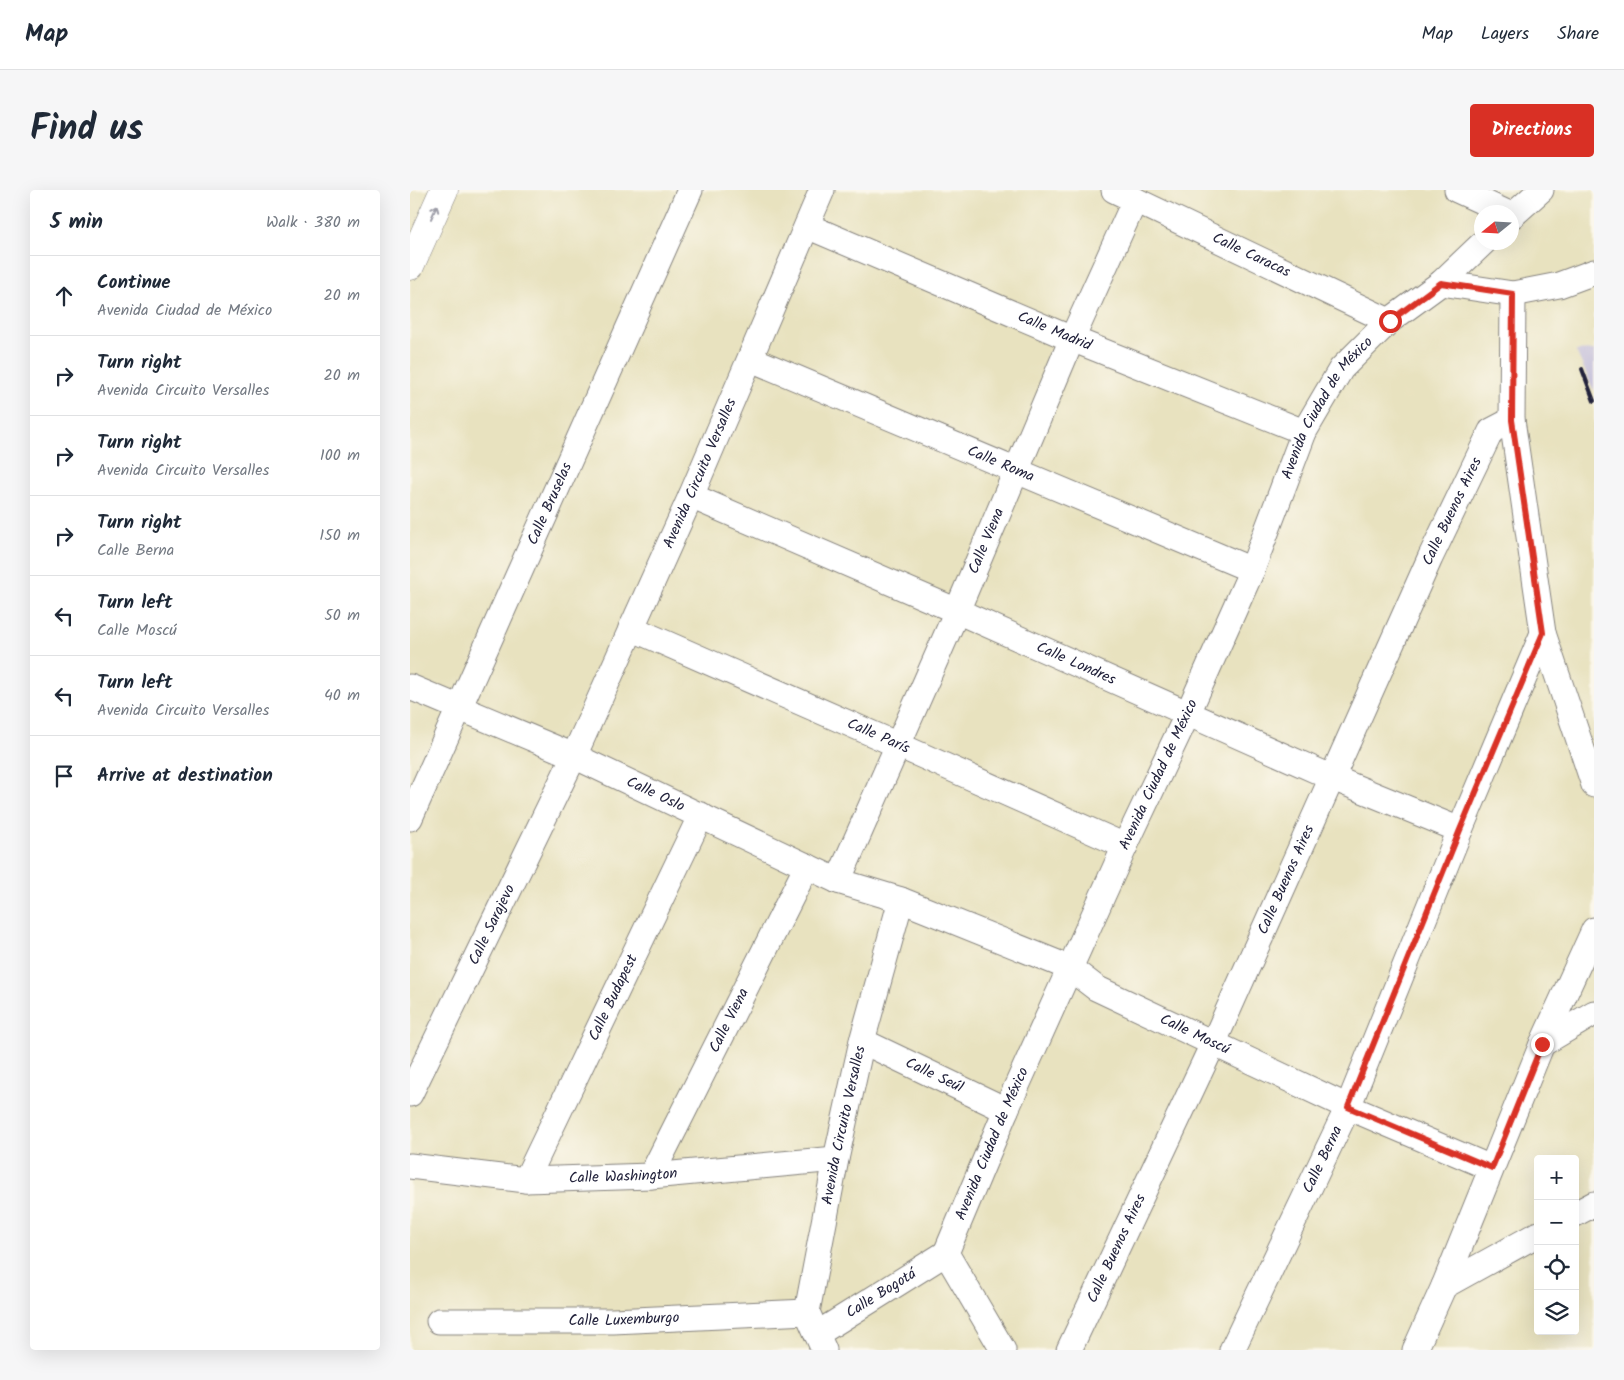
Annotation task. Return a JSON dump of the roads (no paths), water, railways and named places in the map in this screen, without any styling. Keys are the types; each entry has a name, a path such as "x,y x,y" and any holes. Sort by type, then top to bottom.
{"highway":[{"path":"410,266 444,190"}],"street":[{"name":"Calle Bruselas","path":"410,818 690,190"},
{"name":"Avenida Circuito Versalles","path":"574,756 691,496 822,190"},
{"path":"1457,190 1490,205"},
{"path":"1519,210 1541,190"},
{"name":"Calle Caracas","path":"1124,195 1390,321"},
{"name":"Calle Viena","path":"838,881 957,611 1072,340 1124,195"},
{"name":"Calle Madrid","path":"807,226 1072,340 1304,432"},
{"name":"Avenida Ciudad de México","path":"946,1253 1006,1110 1252,570 1304,432 1342,369 1390,321 1441,283 1476,250"},
{"path":"1441,283 1513,294 1559,285 1594,272"},
{"path":"1513,294 1512,420 1543,633 1594,786"},
{"name":"Calle Roma","path":"751,359 1252,570"},
{"name":"Calle Buenos Aires","path":"1069,1350 1212,1044 1430,558 1491,431 1512,420"},
{"name":"Calle Londres","path":"691,496 957,611 1332,778 1460,830"},
{"name":"Calle París","path":"631,628 1125,846"},
{"name":"Calle Berna","path":"1232,1350 1348,1107 1460,830 1543,633"},
{"name":"Calle Oslo","path":"410,688 574,756 838,881 901,900"},
{"name":"Calle Sarajevo","path":"410,1094 574,756"},
{"name":"Calle Budapest","path":"526,1180 702,815"},
{"name":"Calle Viena","path":"652,1176 807,866"},
{"name":"Avenida Circuito Versalles","path":"816,1332 836,1159 862,1042 901,900"},
{"name":"Calle Moscú","path":"901,900 1070,968 1096,988 1212,1044 1348,1107 1492,1168"},
{"path":"1415,1350 1444,1286 1542,1044 1594,930"},
{"path":"1542,1044 1594,1013"},
{"name":"Calle Seúl","path":"862,1042 1006,1110"},
{"name":"Calle Washington","path":"410,1166 526,1180 652,1176 836,1159"},
{"path":"1579,1212 1594,1204"},
{"path":"1444,1286 1534,1236"},
{"path":"946,1253 1003,1350"},
{"name":"Calle Bogotá","path":"816,1332 946,1253"},
{"name":"Calle Luxemburgo","path":"439,1321 613,1320 816,1332"}],"railway":[{"path":"1582,369 1594,401"}]}
